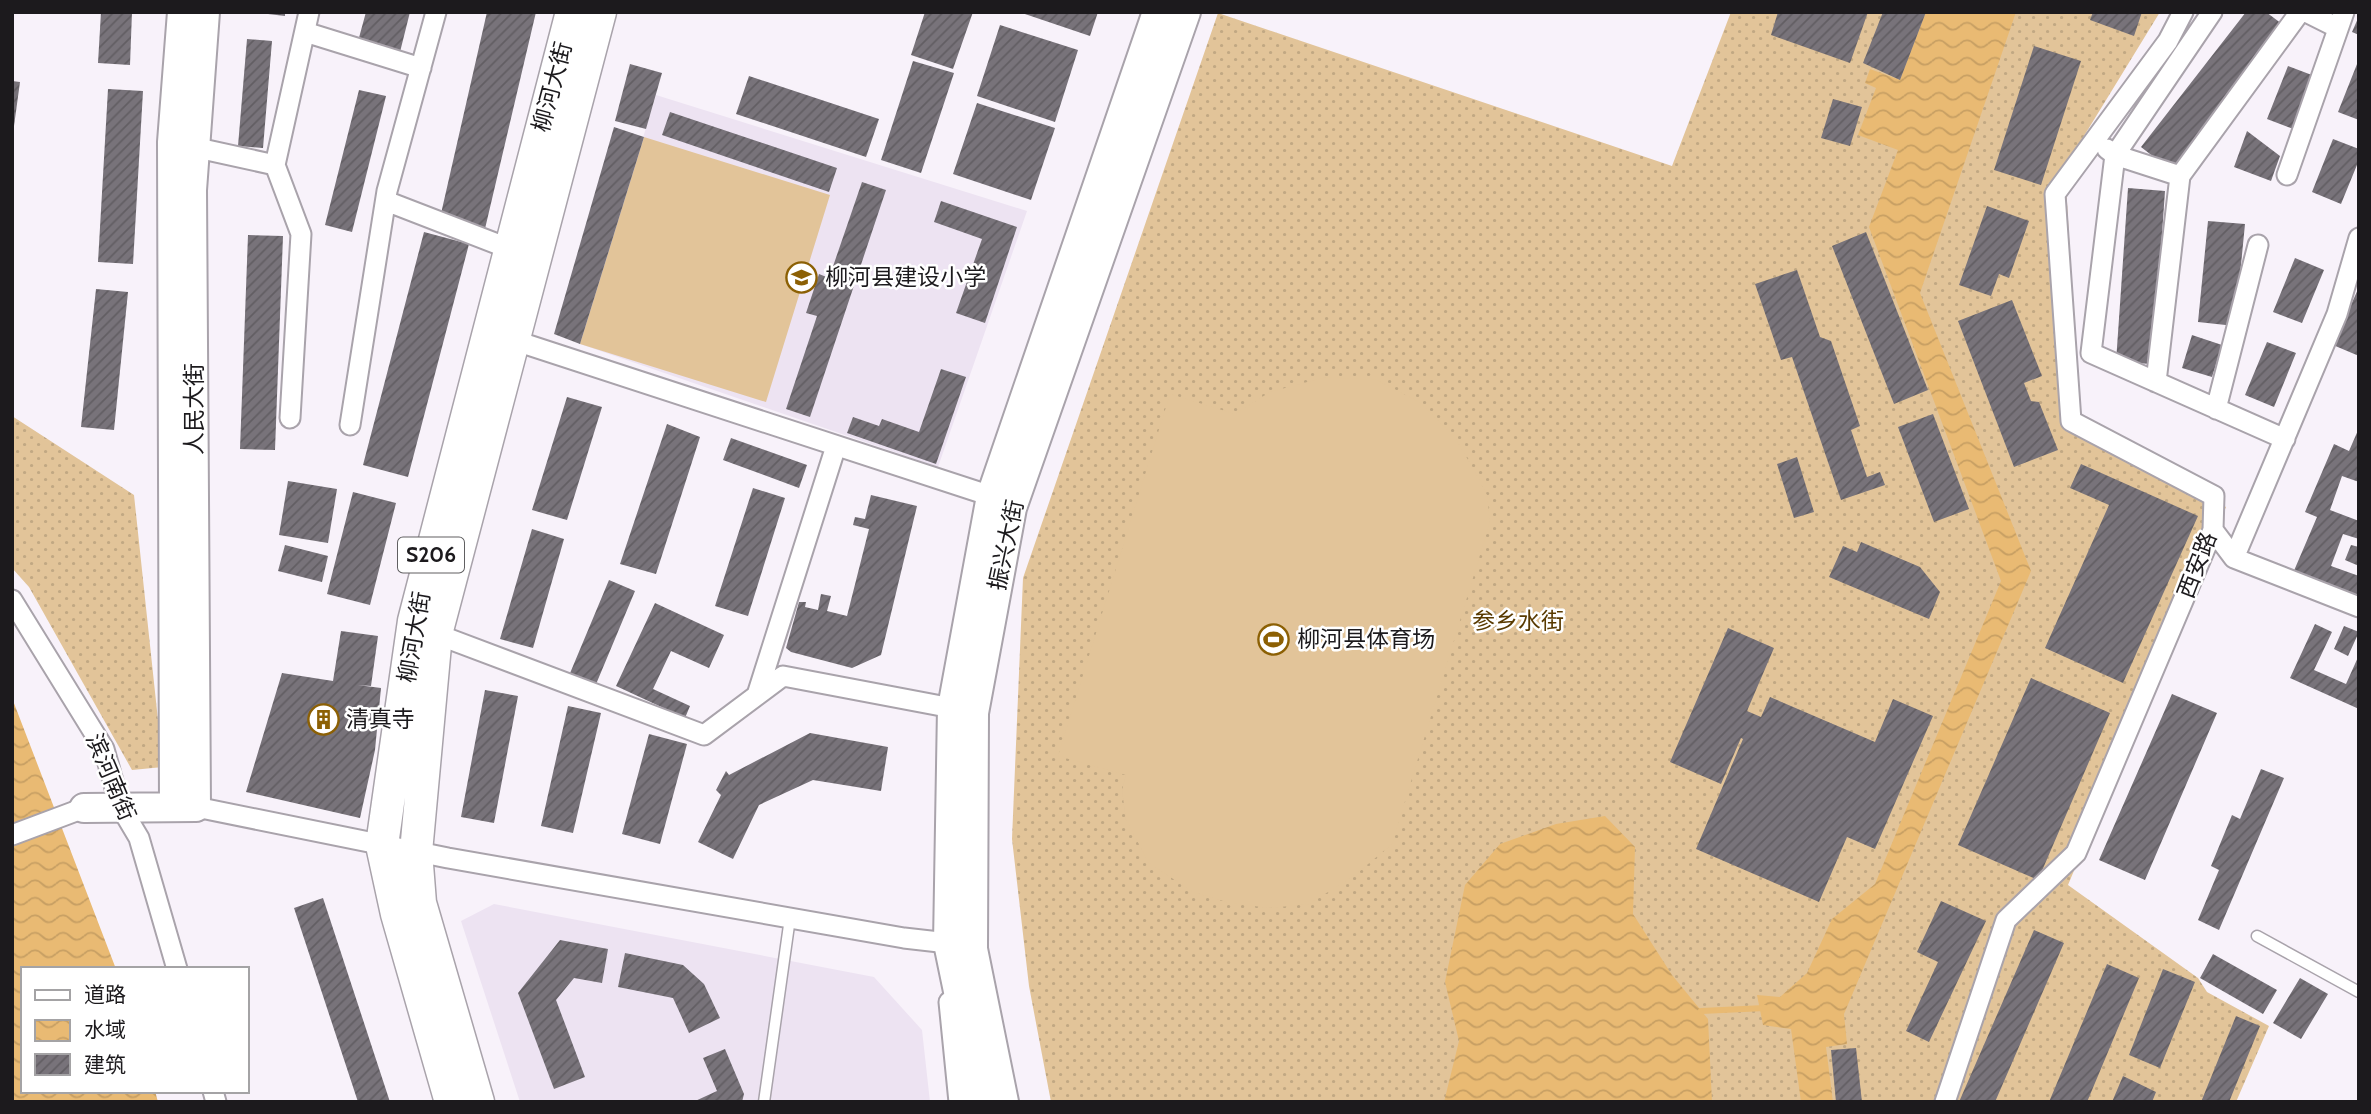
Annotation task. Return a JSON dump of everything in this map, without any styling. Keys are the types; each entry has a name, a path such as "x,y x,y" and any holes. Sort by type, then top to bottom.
{"main road":[{"name":"柳河大街","path":"478,1102 420,903 416,852 436,634 513,340 523,253 572,12"},
{"name":"柳河大街","path":"451,1102 397,914 382,845 414,621 523,253 600,12"}],"street":[{"name":"人民大街","path":"182,12 184,145 192,190 185,807"},
{"name":"人民大街","path":"184,145 205,12"},
{"path":"290,418 301,234 275,165 309,12"},
{"path":"350,425 386,201 436,12"},
{"name":"振兴大街","path":"981,1102 948,943 952,708 991,496 1157,12"},
{"name":"振兴大街","path":"1004,1102 973,948 974,713 1012,508 1186,12"},
{"name":"西安路","path":"1945,1102 2006,920 2076,853 2213,530 2214,496 2071,421 2055,194 2168,41 2183,12"},
{"path":"2212,12 2115,155 2091,353 2285,439"},
{"path":"2156,382 2180,176 2303,12 2341,20 2287,175"},
{"path":"305,32 421,68"},
{"path":"2095,139 2115,155 2180,176"},
{"path":"184,145 275,165"},
{"path":"386,201 523,253"},
{"path":"2234,558 2337,314 2359,238"},
{"path":"2216,409 2258,245"},
{"path":"513,340 991,496"},
{"path":"757,695 836,446"},
{"path":"2213,530 2234,558 2359,607"},
{"name":"滨河南街","path":"12,600 104,749 120,806 139,838 176,967"},
{"path":"436,634 704,735 783,676 952,708"},
{"path":"12,835 84,808 185,807 416,852 904,938 948,943 947,975 959,1102"}],"lane":[{"path":"764,1102 790,918"},
{"path":"2257,936 2359,992"}],"shaded area":[{"name":"柳河县建设小学","path":"656,95 1027,211 938,467 580,344"},
{"path":"494,904 874,977 922,1030 930,1102 520,1102 461,921"}],"green space":[{"name":"参乡水街","path":"1731,12 2160,12 2065,167 2080,429 2226,507 2068,885 2198,978 2207,992 2269,1026 2236,1102 1051,1102 1029,986 1012,839 1023,578 1218,13 1672,166"},
{"path":"644,137 830,195 766,402 580,344"},
{"name":"柳河县体育场","path":"1326,377 1377,380 1419,402 1454,436 1487,495 1490,522 1392,844 1355,875 1309,904 1270,908 1230,903 1193,892 1149,863 1126,820 1122,790 1126,775 1058,756 1170,394 1235,414 1270,392"},
{"path":"12,416 134,495 163,767 132,770 29,587 12,568"}],"water":[{"path":"1926,12 2016,12 1920,293 2031,571 1844,1014 1847,1044 1826,1047 1833,1102 1801,1102 1791,1029 1763,1025 1757,995 1780,997 1807,973 1832,919 1875,884 2001,581 1869,227 1898,150 1858,135 1876,88 1865,83 1870,69 1900,80"},
{"path":"12,698 115,967 21,967 21,1093 156,1093 158,1102 12,1102"},
{"path":"1605,816 1635,847 1633,914 1672,975 1708,1019 1712,1102 1444,1102 1459,1041 1445,982 1465,885 1500,844 1556,824"}],"building":[{"path":"101,12 132,12 130,65 98,63"},
{"path":"285,12 285,16 268,14"},
{"path":"366,12 410,12 399,56 357,45"},
{"path":"487,12 536,12 484,233 440,218"},
{"path":"925,12 973,12 953,69 911,55"},
{"path":"1019,12 1098,12 1090,36"},
{"path":"1778,12 1868,12 1850,63 1771,35"},
{"path":"1883,12 1926,12 1900,80 1863,63"},
{"path":"2093,12 2142,12 2134,36 2090,20"},
{"path":"2246,12 2266,12 2286,27 2173,172 2141,147"},
{"path":"2359,16 2359,35 2352,32"},
{"path":"1000,25 1078,50 1055,122 977,96"},
{"path":"247,39 272,41 263,148 238,146"},
{"path":"2034,46 2081,61 2041,185 1994,170"},
{"path":"2359,59 2359,120 2338,112"},
{"path":"913,61 954,73 921,173 881,160"},
{"path":"630,64 662,73 646,129 615,121"},
{"path":"2288,66 2317,77 2296,130 2267,119"},
{"path":"749,76 879,119 866,157 736,114"},
{"path":"12,81 20,82 14,126 12,126"},
{"path":"108,89 143,91 133,264 98,262"},
{"path":"359,90 386,96 352,232 325,225"},
{"path":"1833,99 1862,107 1850,146 1821,138"},
{"path":"977,103 1055,128 1031,200 953,174"},
{"path":"670,112 837,168 829,192 662,135"},
{"path":"614,127 644,137 580,344 554,334"},
{"path":"2247,131 2280,156 2271,181 2234,167"},
{"path":"2333,139 2359,149 2359,160 2341,204 2312,192"},
{"path":"862,182 886,190 810,417 786,409 817,316 806,313 819,274 829,278"},
{"path":"2128,188 2165,191 2153,364 2116,362"},
{"path":"941,201 1017,227 985,323 956,313 982,239 934,222"},
{"path":"1987,206 2029,221 2009,278 1999,274 1991,296 1959,285"},
{"path":"2208,221 2245,224 2235,326 2198,322"},
{"path":"424,232 469,244 408,477 363,465"},
{"path":"1866,232 1928,390 1894,404 1832,246"},
{"path":"248,235 283,236 275,450 240,449"},
{"path":"2295,258 2324,270 2302,323 2273,312"},
{"path":"1797,270 1820,337 1831,341 1860,426 1851,430 1867,477 1880,472 1885,485 1841,500 1792,357 1781,360 1755,284"},
{"path":"2359,287 2359,356 2333,345"},
{"path":"96,289 128,292 114,430 81,427"},
{"path":"2012,300 2042,376 2024,383 2031,401 2039,402 2058,450 2014,467 1958,321"},
{"path":"2192,335 2222,345 2212,377 2182,368"},
{"path":"2267,342 2296,353 2274,407 2245,395"},
{"path":"941,369 966,377 936,464 847,433 853,417 879,426 882,419 919,432"},
{"path":"567,397 602,407 567,520 532,510"},
{"path":"1933,414 1969,509 1934,522 1898,427"},
{"path":"667,424 700,437 656,574 620,564"},
{"path":"2359,428 2359,482 2342,476 2330,510 2359,521 2359,539 2343,534 2331,566 2359,576 2358,600 2293,573 2317,517 2305,512 2334,444 2349,451"},
{"path":"731,438 807,465 799,488 723,460"},
{"path":"1797,457 1814,512 1794,518 1777,464"},
{"path":"2081,464 2198,516 2123,683 2045,648 2109,505 2070,488"},
{"path":"288,481 337,489 328,543 279,535"},
{"path":"753,488 785,498 748,616 715,606"},
{"path":"353,492 396,503 370,605 327,594"},
{"path":"871,495 917,506 881,655 852,668 791,652 786,648 799,602 806,602 805,607 818,610 821,594 831,596 827,611 847,616 869,529 853,525 855,517 865,519"},
{"path":"532,529 564,539 533,648 500,639"},
{"path":"1861,542 1920,567 1940,592 1929,619 1829,577 1843,546 1857,552"},
{"path":"285,545 328,556 322,582 278,571"},
{"path":"2351,545 2359,547 2359,566 2345,560"},
{"path":"609,580 635,591 594,689 568,678"},
{"path":"655,603 724,635 709,668 671,651 653,689 690,706 685,718 616,686"},
{"path":"2315,624 2332,632 2314,670 2346,684 2359,655 2359,709 2290,678"},
{"path":"2344,626 2359,632 2348,656 2334,649"},
{"path":"1728,628 1774,648 1747,711 1761,717 1770,697 1875,742 1893,699 1933,716 1875,849 1847,837 1819,902 1696,849 1743,739 1741,738 1721,784 1670,762"},
{"name":"清真寺","path":"341,631 378,636 371,686 358,685 381,688 375,750 360,818 246,792 282,673 333,681"},
{"path":"2031,678 2110,713 2038,880 1958,845"},
{"path":"485,690 518,696 494,823 461,817"},
{"path":"2172,694 2217,713 2145,880 2099,860"},
{"path":"568,706 601,713 573,833 541,826"},
{"path":"810,733 888,747 881,791 813,780 759,805 733,859 698,842 721,795 716,790 726,771 729,775"},
{"path":"649,734 687,744 660,844 622,834"},
{"path":"2261,769 2284,778 2219,930 2198,920 2219,870 2211,866 2232,815 2240,819"},
{"path":"323,898 390,1102 358,1102 294,908"},
{"path":"1941,901 1986,921 1929,1042 1906,1031 1938,962 1917,952"},
{"path":"2034,930 2064,943 1995,1102 1959,1102"},
{"path":"560,940 608,949 602,983 574,978 556,1000 585,1077 554,1089 518,993"},
{"path":"625,953 683,965 704,984 720,1018 689,1033 673,998 618,987"},
{"path":"2213,954 2277,990 2263,1014 2200,978"},
{"path":"2107,964 2139,978 2087,1102 2049,1102"},
{"path":"2163,969 2195,982 2160,1068 2129,1055"},
{"path":"2300,978 2328,994 2301,1039 2273,1023"},
{"path":"2236,1016 2260,1026 2229,1102 2201,1102"},
{"path":"1856,1048 1862,1102 1836,1102 1831,1050"},
{"path":"725,1049 744,1094 742,1102 693,1102 717,1091 703,1058"},
{"path":"2123,1076 2156,1092 2152,1102 2112,1102"}],"waterway":[{"path":"1701,1011 1765,1008"}],"place":[{"name":"柳河县建设小学","path":"802,277"},
{"name":"柳河县体育场","path":"1274,639"},
{"name":"清真寺","path":"323,719"}]}
